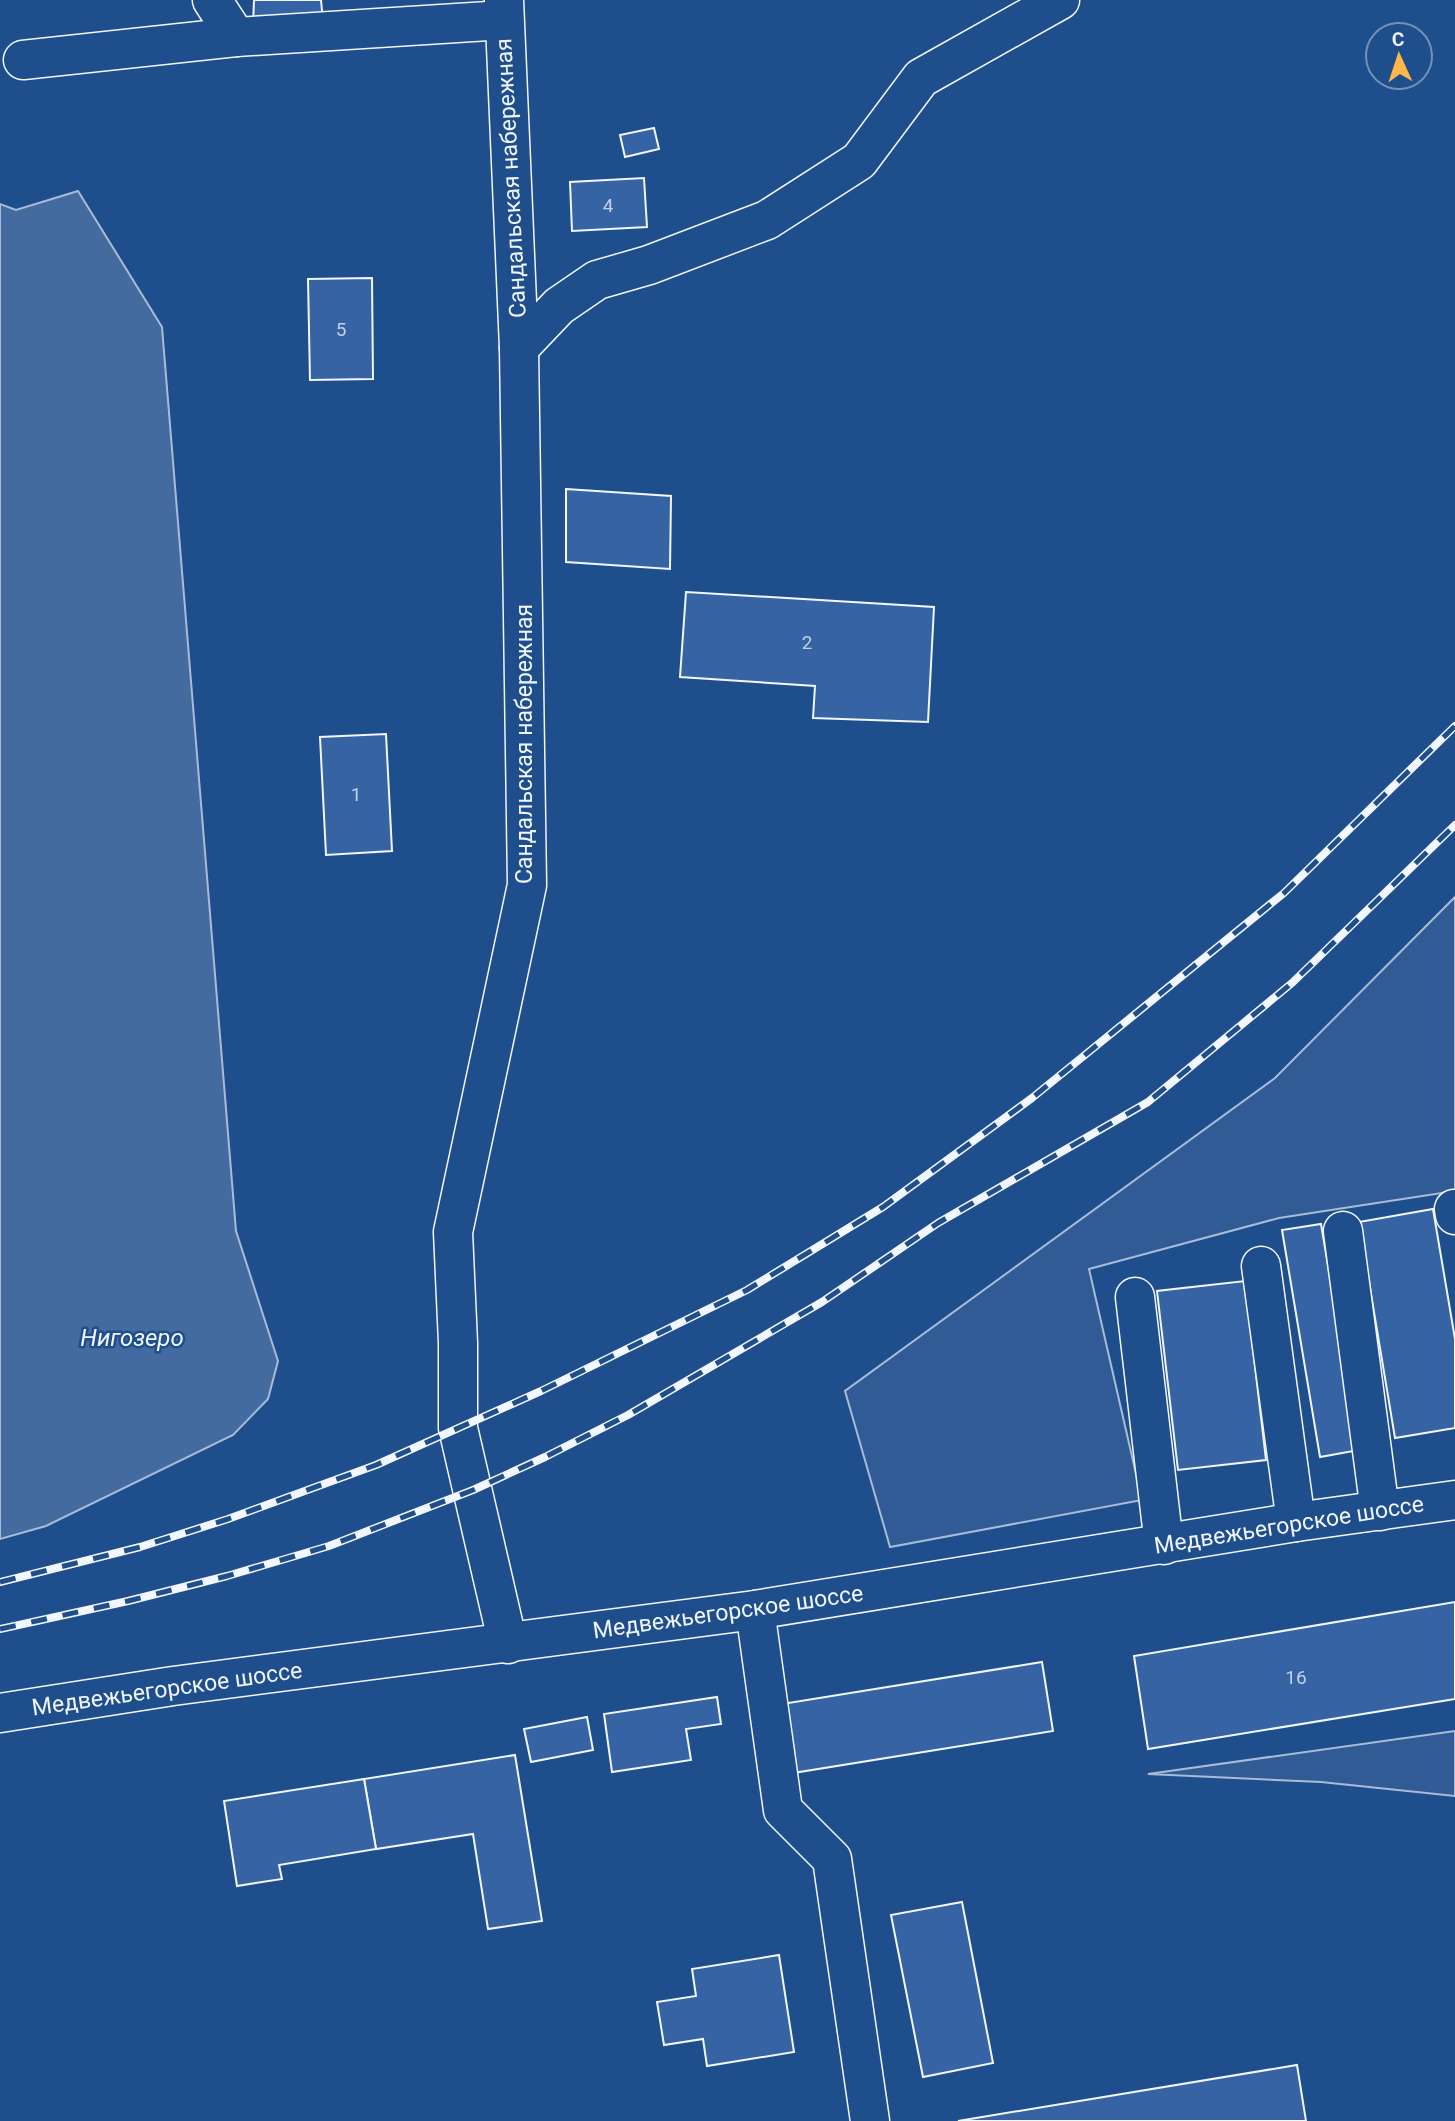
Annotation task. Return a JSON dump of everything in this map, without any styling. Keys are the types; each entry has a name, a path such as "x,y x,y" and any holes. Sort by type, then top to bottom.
{"street":[{"path":"212,0 236,37"},
{"path":"519,348 559,306 597,280 649,265 767,220 848,169 859,161 921,78 1060,0"},
{"path":"23,60 504,10"},
{"name":"Сандальская набережная","path":"504,10 519,348 527,885 453,1232 458,1343 458,1428 508,1644"},
{"path":"1343,1231 1380,1511"},
{"path":"1261,1266 1296,1522"},
{"path":"1135,1297 1164,1545"},
{"name":"Медвежьегорское шоссе","path":"0,1713 173,1686 755,1610 1296,1522 1455,1500"},
{"path":"755,1610 783,1810 832,1859 870,2121"}],"shaded area":[{"path":"1455,897 1455,1191 1279,1218 1089,1269 1142,1500 890,1547 845,1391 1275,1078"},
{"path":"1455,1731 1455,1796 1321,1782 1148,1774"}],"water":[{"name":"Нигозеро","path":"78,191 162,327 236,1231 278,1361 268,1399 233,1435 46,1526 0,1539 0,204 16,210"}],"building":[{"path":"254,0 321,0 323,22 253,26"},
{"path":"654,128 659,149 625,157 620,135"},
{"path":"644,178 647,227 572,231 570,182"},
{"path":"372,278 373,379 310,380 308,279"},
{"path":"566,489 671,496 670,569 566,562"},
{"path":"686,592 934,607 928,722 813,718 815,686 680,677"},
{"path":"386,734 392,851 326,855 320,737"},
{"path":"1433,1209 1455,1339 1455,1428 1395,1438 1359,1222"},
{"path":"1321,1224 1359,1450 1320,1457 1282,1230"},
{"path":"1245,1281 1266,1460 1178,1470 1157,1291"},
{"path":"1455,1602 1455,1699 1148,1749 1134,1656"},
{"path":"1042,1662 1053,1731 793,1773 782,1704"},
{"path":"717,1697 721,1724 686,1729 691,1760 612,1772 604,1714"},
{"path":"587,1717 593,1750 531,1762 524,1729"},
{"path":"515,1755 542,1921 488,1929 473,1834 376,1849 364,1779"},
{"path":"364,1779 376,1849 279,1865 282,1879 237,1886 224,1801"},
{"path":"962,1902 993,2063 923,2077 891,1915"},
{"path":"779,1955 794,2052 707,2066 703,2039 664,2045 657,2002 696,1996 692,1969"},
{"path":"1297,2065 1306,2121 958,2121"}],"railway":[{"path":"0,1582 140,1547 228,1519 376,1465 541,1391 747,1290 883,1207 1032,1098 1284,893 1455,726"},
{"path":"0,1629 128,1601 329,1546 473,1490 628,1415 822,1302 938,1223 1148,1102 1292,983 1455,825"}]}
